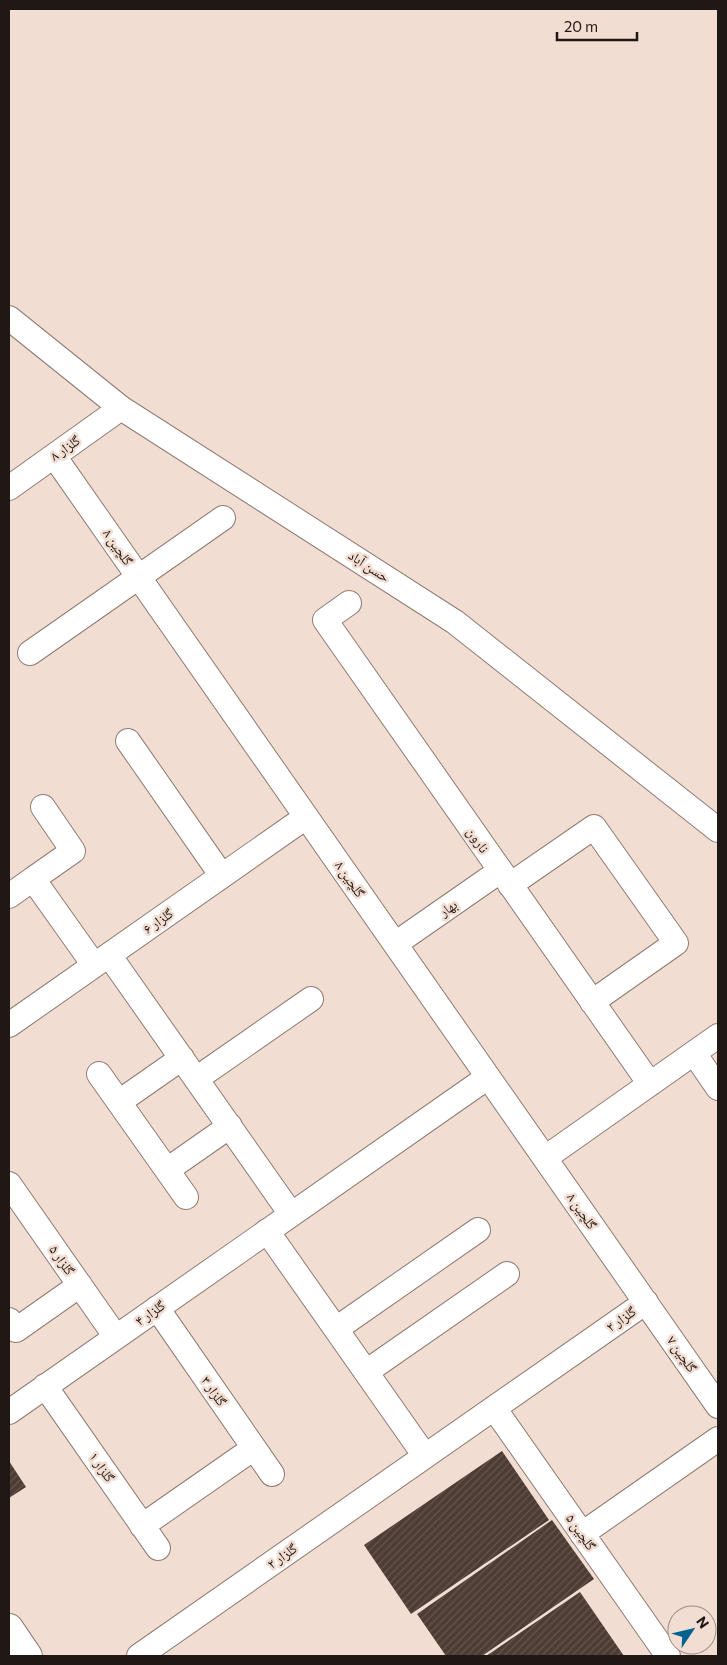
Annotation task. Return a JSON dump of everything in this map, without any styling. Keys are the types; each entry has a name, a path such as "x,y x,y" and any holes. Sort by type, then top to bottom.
{"street":[{"name":"حسن آباد","path":"9,318 121,408 455,622 718,830"},
{"name":"گلزار ۸","path":"9,488 121,408"},
{"name":"گلچین ۸","path":"54,456 646,1302"},
{"path":"30,653 223,518"},
{"name":"نارون","path":"349,602 325,620 650,1084"},
{"path":"128,741 222,876"},
{"path":"9,896 73,851 43,807"},
{"name":"گلزار ۶","path":"9,1025 306,817"},
{"name":"بهار","path":"395,944 594,827 676,943 592,1002"},
{"path":"33,879 182,1058 291,1214"},
{"path":"196,1079 311,999"},
{"path":"545,1158 718,1036"},
{"path":"694,1053 718,1088"},
{"path":"119,1102 182,1058"},
{"path":"99,1074 186,1198"},
{"name":"گلزار ۴","path":"9,1412 488,1077"},
{"path":"167,1170 230,1126"},
{"name":"گلزار ۵","path":"9,1184 116,1337"},
{"path":"336,1329 478,1230"},
{"path":"267,1231 425,1456"},
{"path":"366,1372 507,1274"},
{"path":"9,1320 16,1330 80,1285"},
{"name":"گلچین ۷","path":"646,1302 718,1406"},
{"name":"گلزار ۲","path":"139,1656 646,1302"},
{"name":"گلزار ۳","path":"156,1308 272,1474"},
{"name":"گلزار ۱","path":"45,1386 158,1548"},
{"name":"گلچین ۵","path":"494,1408 668,1656"},
{"path":"582,1534 718,1439"},
{"path":"142,1526 254,1448"},
{"path":"9,1628 28,1656"}],"building":[{"path":"502,1451 549,1520 411,1614 364,1545"},
{"path":"9,1461 26,1487 9,1498"},
{"path":"552,1520 594,1579 482,1656 446,1656 417,1614"},
{"path":"580,1592 624,1656 486,1656"}]}
